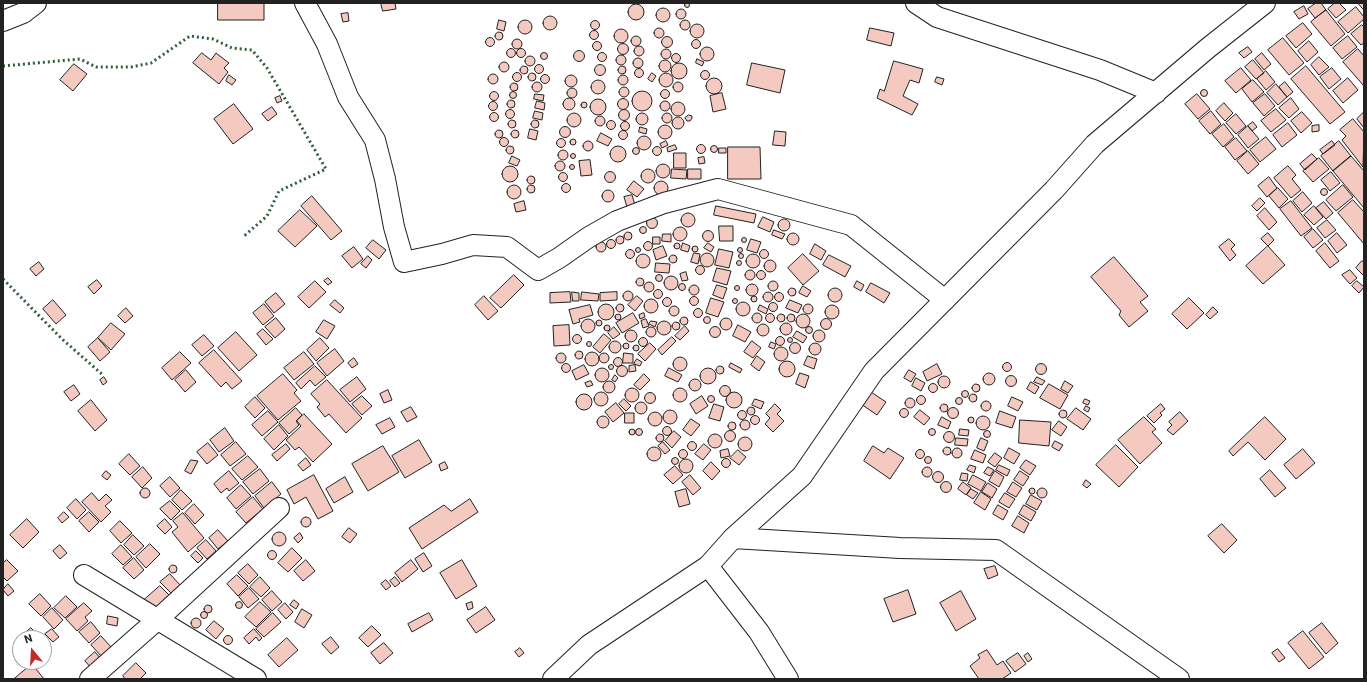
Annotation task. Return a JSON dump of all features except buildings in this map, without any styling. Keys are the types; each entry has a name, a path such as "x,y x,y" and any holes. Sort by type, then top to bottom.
{"street":[{"path":"3,21 23,13 36,3"},
{"path":"305,3 327,44 348,97 375,140 385,179 394,227 404,262 474,245 480,245 507,247 538,270 560,258 589,237 617,221 664,203 718,189 851,225 945,300"},
{"path":"916,3 937,17 1100,70 1156,93"},
{"path":"553,679 589,645 708,566 733,538 802,476 874,371 1054,190 1095,144 1208,48 1265,3"},
{"path":"90,679 157,620 279,508"},
{"path":"733,538 900,548 996,550 1180,679"},
{"path":"708,566 759,632 788,679"},
{"path":"84,574 157,620 256,679"}],"hedge":[{"path":"3,66 80,59 96,67 131,67 151,63 190,36 213,39 232,48 252,50 267,68 326,169 279,191 267,216 243,237"},
{"path":"3,279 62,339 103,375"}]}
